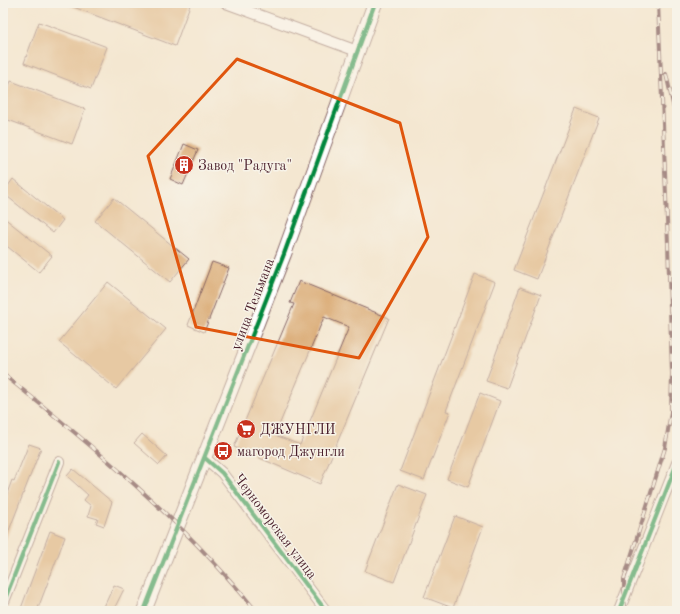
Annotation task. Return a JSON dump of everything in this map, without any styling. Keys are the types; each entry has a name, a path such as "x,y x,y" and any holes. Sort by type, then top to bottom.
{"street":[{"path":"226,3 357,51"},
{"name":"улица Тельмана","path":"144,611 205,458 294,226 375,3"},
{"name":"Черноморская улица","path":"205,458 222,473 326,611"},
{"path":"3,604 59,462"},
{"path":"619,611 677,463"}],"highlighted area":[{"path":"237,59 400,123 428,237 359,358 196,327 148,156"}],"building":[{"path":"63,3 186,3 190,5 175,46"},
{"path":"39,22 107,47 91,89 24,63"},
{"path":"11,81 85,109 72,144 3,118 3,101"},
{"path":"576,109 599,118 537,279 514,270"},
{"name":"Завод \"Радуга\"","path":"184,144 198,150 183,185 170,179"},
{"path":"13,179 63,220 53,233 3,193"},
{"path":"114,198 189,259 170,282 95,221"},
{"path":"3,217 52,256 39,272 3,243"},
{"path":"212,262 229,268 204,332 188,325"},
{"path":"475,274 495,282 446,411 450,412 424,480 400,471"},
{"path":"299,281 389,318 320,484 234,447 294,304 290,303","holes":["324,317 349,327 300,445 275,435"]},
{"path":"108,282 166,329 116,389 59,342"},
{"path":"520,287 541,295 507,388 486,381"},
{"path":"480,393 500,401 468,487 447,479"},
{"path":"142,434 167,456 159,465 134,443"},
{"path":"29,444 41,448 3,546 3,509 12,480 14,481"},
{"path":"73,469 112,502 104,526 96,523 98,519 88,516 91,506 84,500 88,495 67,476"},
{"path":"398,484 427,495 394,582 365,571"},
{"path":"455,516 483,527 453,608 424,597"},
{"path":"50,531 65,537 37,611 20,611"},
{"path":"114,585 124,589 113,611 102,611"}],"railway":[{"path":"624,611 624,579 665,448 671,412 672,374 668,244 658,3"},
{"path":"666,74 677,121"},
{"path":"3,374 103,457 168,515 228,578 256,611"}],"cycle path":[{"path":"144,611 284,254 375,3"},
{"path":"205,458 222,473 326,611"},
{"path":"3,604 59,462"},
{"path":"619,611 677,463"}],"place":[{"name":"Завод \"Радуга\"","path":"184,165"},
{"name":"ДЖУНГЛИ","path":"246,429"},
{"name":"магород Джунгли","path":"223,451"}]}
